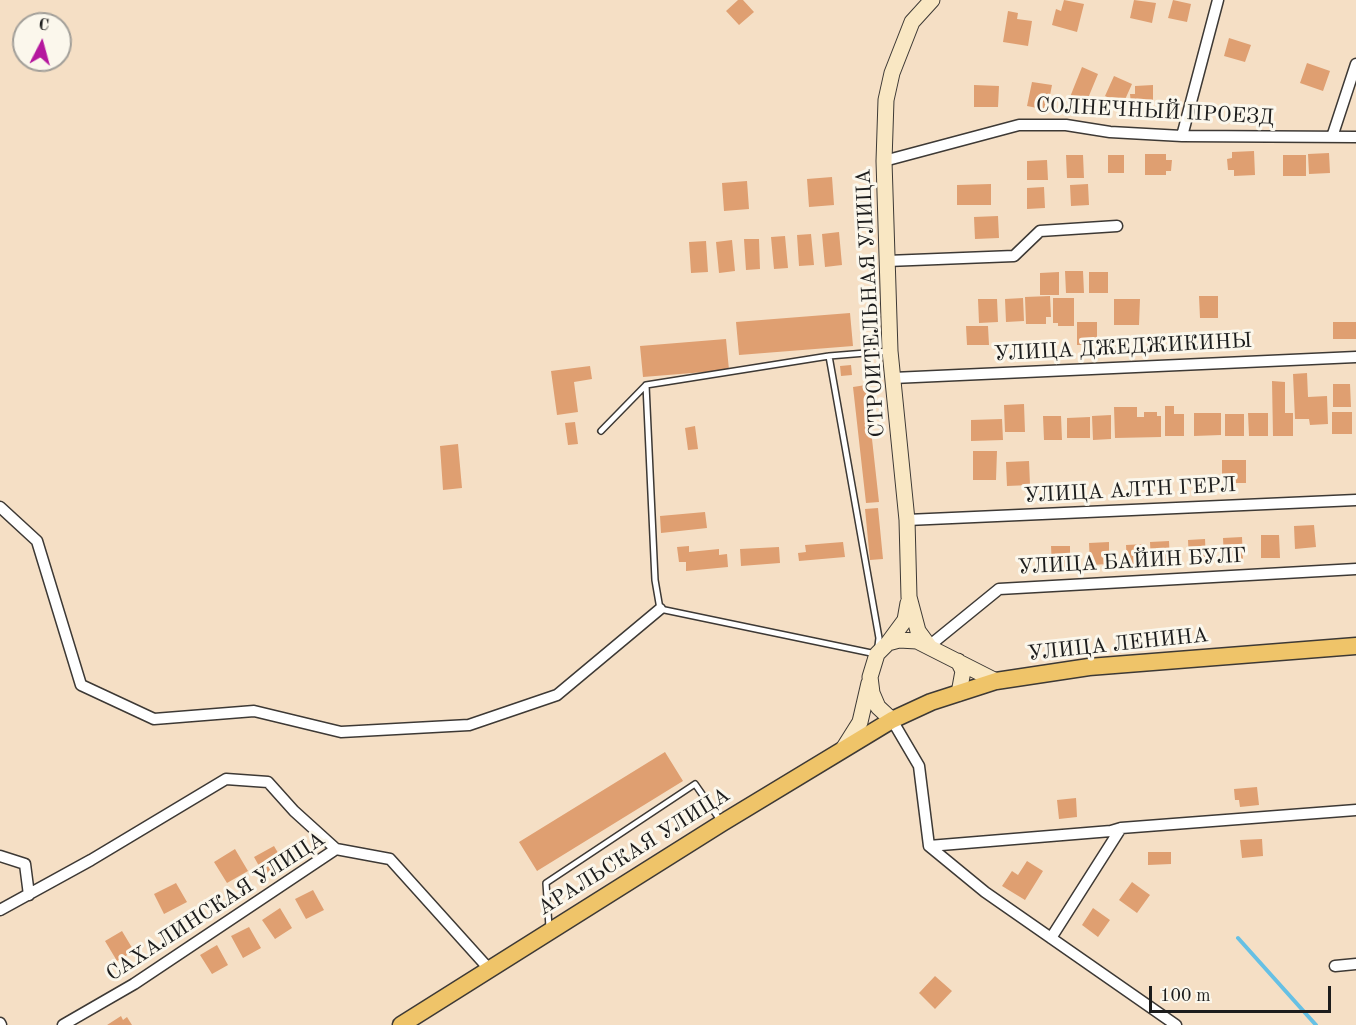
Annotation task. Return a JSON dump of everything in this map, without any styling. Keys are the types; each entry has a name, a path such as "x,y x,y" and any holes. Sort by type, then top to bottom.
{"main road":[{"name":"УЛИЦА ЛЕНИНА","path":"892,720 931,702 996,681 1089,667 1356,646"},
{"name":"АРАЛЬСКАЯ УЛИЦА","path":"401,1025 722,822 892,720"}],"street":[{"name":"СТРОИТЕЛЬНАЯ УЛИЦА","path":"929,646 918,631 909,597 907,520 890,351 884,161 886,100 892,73 912,22 932,0"},
{"path":"1182,136 1218,0"},
{"path":"1332,137 1356,64"},
{"name":"СОЛНЕЧНЫЙ ПРОЕЗД","path":"884,161 1018,125 1066,125 1110,132 1182,136 1356,137"},
{"path":"887,261 1014,256 1040,231 1117,226"},
{"name":"УЛИЦА ДЖЕДЖИКИНЫ","path":"893,378 1356,357"},
{"name":"УЛИЦА АЛТН ГЕРЛ","path":"907,520 1356,500"},
{"path":"0,507 37,541 81,685 154,718 254,711 341,732 469,725 557,696 660,609"},
{"name":"УЛИЦА БАЙИН БУЛГ","path":"929,646 999,589 1356,569"},
{"path":"842,750 860,722 870,677 883,649 904,620 909,597"},
{"path":"883,649 899,640 917,641 996,681"},
{"path":"958,661 963,671 959,693"},
{"path":"870,677 872,693 878,707 892,720 919,766 929,846 985,892 1176,1025"},
{"path":"0,910 91,860 226,779 268,782 294,811 336,849"},
{"path":"929,846 1111,831 1120,828 1356,810"},
{"path":"1051,938 1120,828"},
{"name":"САХАЛИНСКАЯ УЛИЦА","path":"63,1025 134,984 336,849 390,859 490,970"},
{"path":"0,856 25,864 29,894"},
{"path":"1335,966 1356,964"}],"lane":[{"path":"601,431 646,385 829,356 890,351"},
{"path":"829,356 879,638 883,649"},
{"path":"646,385 655,580 660,609 883,649"},
{"path":"550,932 546,883 695,784 722,822"}],"building":[{"path":"738,0 743,0 754,12 739,25 726,11"},
{"path":"1064,0 1084,4 1077,32 1052,25 1056,9 1061,11"},
{"path":"1134,0 1156,3 1152,23 1130,18"},
{"path":"1173,0 1191,4 1187,22 1168,18"},
{"path":"1008,11 1018,13 1017,19 1032,21 1028,46 1003,42"},
{"path":"1229,38 1251,45 1245,62 1224,56"},
{"path":"1307,63 1330,71 1323,91 1300,83"},
{"path":"1082,67 1098,74 1086,103 1070,97"},
{"path":"1114,76 1132,84 1123,104 1105,96"},
{"path":"1032,82 1052,85 1047,110 1027,106"},
{"path":"974,85 999,86 998,107 974,107"},
{"path":"1153,85 1153,105 1131,104 1130,94 1135,94 1135,86"},
{"path":"1254,151 1255,175 1234,176 1234,170 1228,170 1227,159 1232,158 1232,152"},
{"path":"1329,153 1330,173 1309,174 1308,154"},
{"path":"1145,154 1166,154 1166,160 1172,160 1171,171 1166,171 1166,175 1145,175"},
{"path":"1066,155 1083,155 1084,178 1067,178"},
{"path":"1108,155 1124,155 1124,173 1108,173"},
{"path":"1283,155 1306,155 1306,176 1283,176"},
{"path":"1047,160 1048,180 1027,180 1027,161"},
{"path":"832,177 834,205 809,207 807,179"},
{"path":"747,181 749,209 724,211 722,183"},
{"path":"991,184 991,205 957,205 957,185"},
{"path":"1088,184 1089,205 1071,206 1070,185"},
{"path":"1044,187 1045,208 1027,209 1027,188"},
{"path":"998,216 999,238 975,239 974,217"},
{"path":"839,232 842,265 825,267 822,234"},
{"path":"811,234 814,265 799,266 797,235"},
{"path":"785,236 788,268 774,269 771,237"},
{"path":"744,239 759,239 760,269 746,270"},
{"path":"732,240 735,271 719,273 716,242"},
{"path":"706,241 708,272 691,273 689,242"},
{"path":"1065,271 1083,271 1084,293 1066,293"},
{"path":"1059,272 1059,295 1040,295 1040,273"},
{"path":"1089,272 1108,272 1108,293 1089,293"},
{"path":"1050,296 1051,317 1046,317 1046,324 1026,324 1025,297"},
{"path":"1199,296 1218,296 1218,318 1200,318"},
{"path":"1023,298 1024,321 1006,322 1005,299"},
{"path":"1053,298 1074,298 1074,326 1058,326 1058,323 1053,323"},
{"path":"978,299 997,299 998,322 979,323"},
{"path":"1114,299 1140,299 1139,325 1114,325"},
{"path":"850,313 853,346 739,355 736,322"},
{"path":"1077,322 1097,322 1097,345 1077,345"},
{"path":"1333,322 1356,322 1356,339 1333,339"},
{"path":"966,326 988,326 989,345 967,345"},
{"path":"726,339 729,370 643,377 640,346"},
{"path":"851,365 852,375 841,376 840,366"},
{"path":"590,366 592,379 574,382 578,412 557,415 551,371"},
{"path":"1307,373 1308,397 1327,396 1328,424 1310,425 1309,419 1295,419 1293,374"},
{"path":"1272,381 1285,382 1285,413 1293,413 1293,436 1273,436"},
{"path":"1333,384 1350,384 1351,407 1333,407"},
{"path":"866,385 879,502 866,503 853,387"},
{"path":"1024,404 1025,432 1005,432 1004,405"},
{"path":"1165,406 1174,406 1174,414 1184,414 1184,436 1165,436"},
{"path":"1114,407 1137,407 1137,417 1144,417 1144,412 1157,412 1157,416 1161,416 1161,437 1115,438"},
{"path":"1332,412 1352,412 1352,434 1332,434"},
{"path":"1194,413 1221,413 1221,435 1194,436"},
{"path":"1248,413 1268,413 1268,436 1249,436"},
{"path":"1225,414 1244,414 1244,436 1225,436"},
{"path":"1111,415 1111,439 1093,440 1092,416"},
{"path":"1043,416 1061,416 1062,440 1044,440"},
{"path":"1090,417 1090,438 1067,438 1067,418"},
{"path":"1002,419 1003,440 971,441 971,420"},
{"path":"575,422 578,444 568,445 565,423"},
{"path":"695,426 698,449 688,450 685,428"},
{"path":"458,444 462,488 443,490 440,446"},
{"path":"973,451 997,451 996,480 973,480"},
{"path":"1222,460 1246,460 1246,483 1222,483"},
{"path":"1029,461 1030,485 1007,486 1006,462"},
{"path":"878,508 883,559 870,560 865,509"},
{"path":"705,512 707,528 661,533 660,516"},
{"path":"1314,525 1316,547 1295,549 1294,526"},
{"path":"1261,535 1279,535 1280,558 1261,558"},
{"path":"1242,537 1243,560 1224,560 1223,538"},
{"path":"1205,539 1206,561 1189,562 1188,540"},
{"path":"1169,541 1170,563 1151,564 1150,542"},
{"path":"843,542 845,557 799,561 798,553 806,552 805,545"},
{"path":"1109,542 1109,564 1090,565 1089,543"},
{"path":"1145,544 1146,565 1127,565 1126,545"},
{"path":"689,546 689,552 719,549 719,555 727,554 728,567 686,571 686,562 679,562 677,547"},
{"path":"1051,546 1070,546 1070,568 1052,568"},
{"path":"779,547 780,563 741,566 740,549"},
{"path":"665,752 683,781 537,871 519,842"},
{"path":"1257,787 1259,805 1240,807 1239,800 1235,800 1234,789"},
{"path":"1076,798 1077,817 1059,819 1057,800"},
{"path":"1262,839 1263,856 1242,858 1240,840"},
{"path":"274,846 284,863 264,875 254,857"},
{"path":"235,849 248,871 227,883 214,862"},
{"path":"1148,852 1171,852 1171,864 1148,865"},
{"path":"1027,861 1043,871 1025,900 1002,886 1012,871 1018,875"},
{"path":"1132,882 1150,895 1137,913 1119,900"},
{"path":"176,883 187,902 164,914 154,894"},
{"path":"313,890 324,910 306,919 295,899"},
{"path":"280,908 292,928 275,939 262,920"},
{"path":"1093,908 1110,920 1098,937 1082,925"},
{"path":"249,927 261,948 243,958 231,936"},
{"path":"122,931 134,951 117,961 105,941"},
{"path":"217,945 228,965 212,974 200,955"},
{"path":"935,976 952,991 935,1009 919,993"},
{"path":"121,1016 123,1020 127,1017 132,1025 107,1025"}],"waterway":[{"path":"1238,938 1316,1025"}]}
